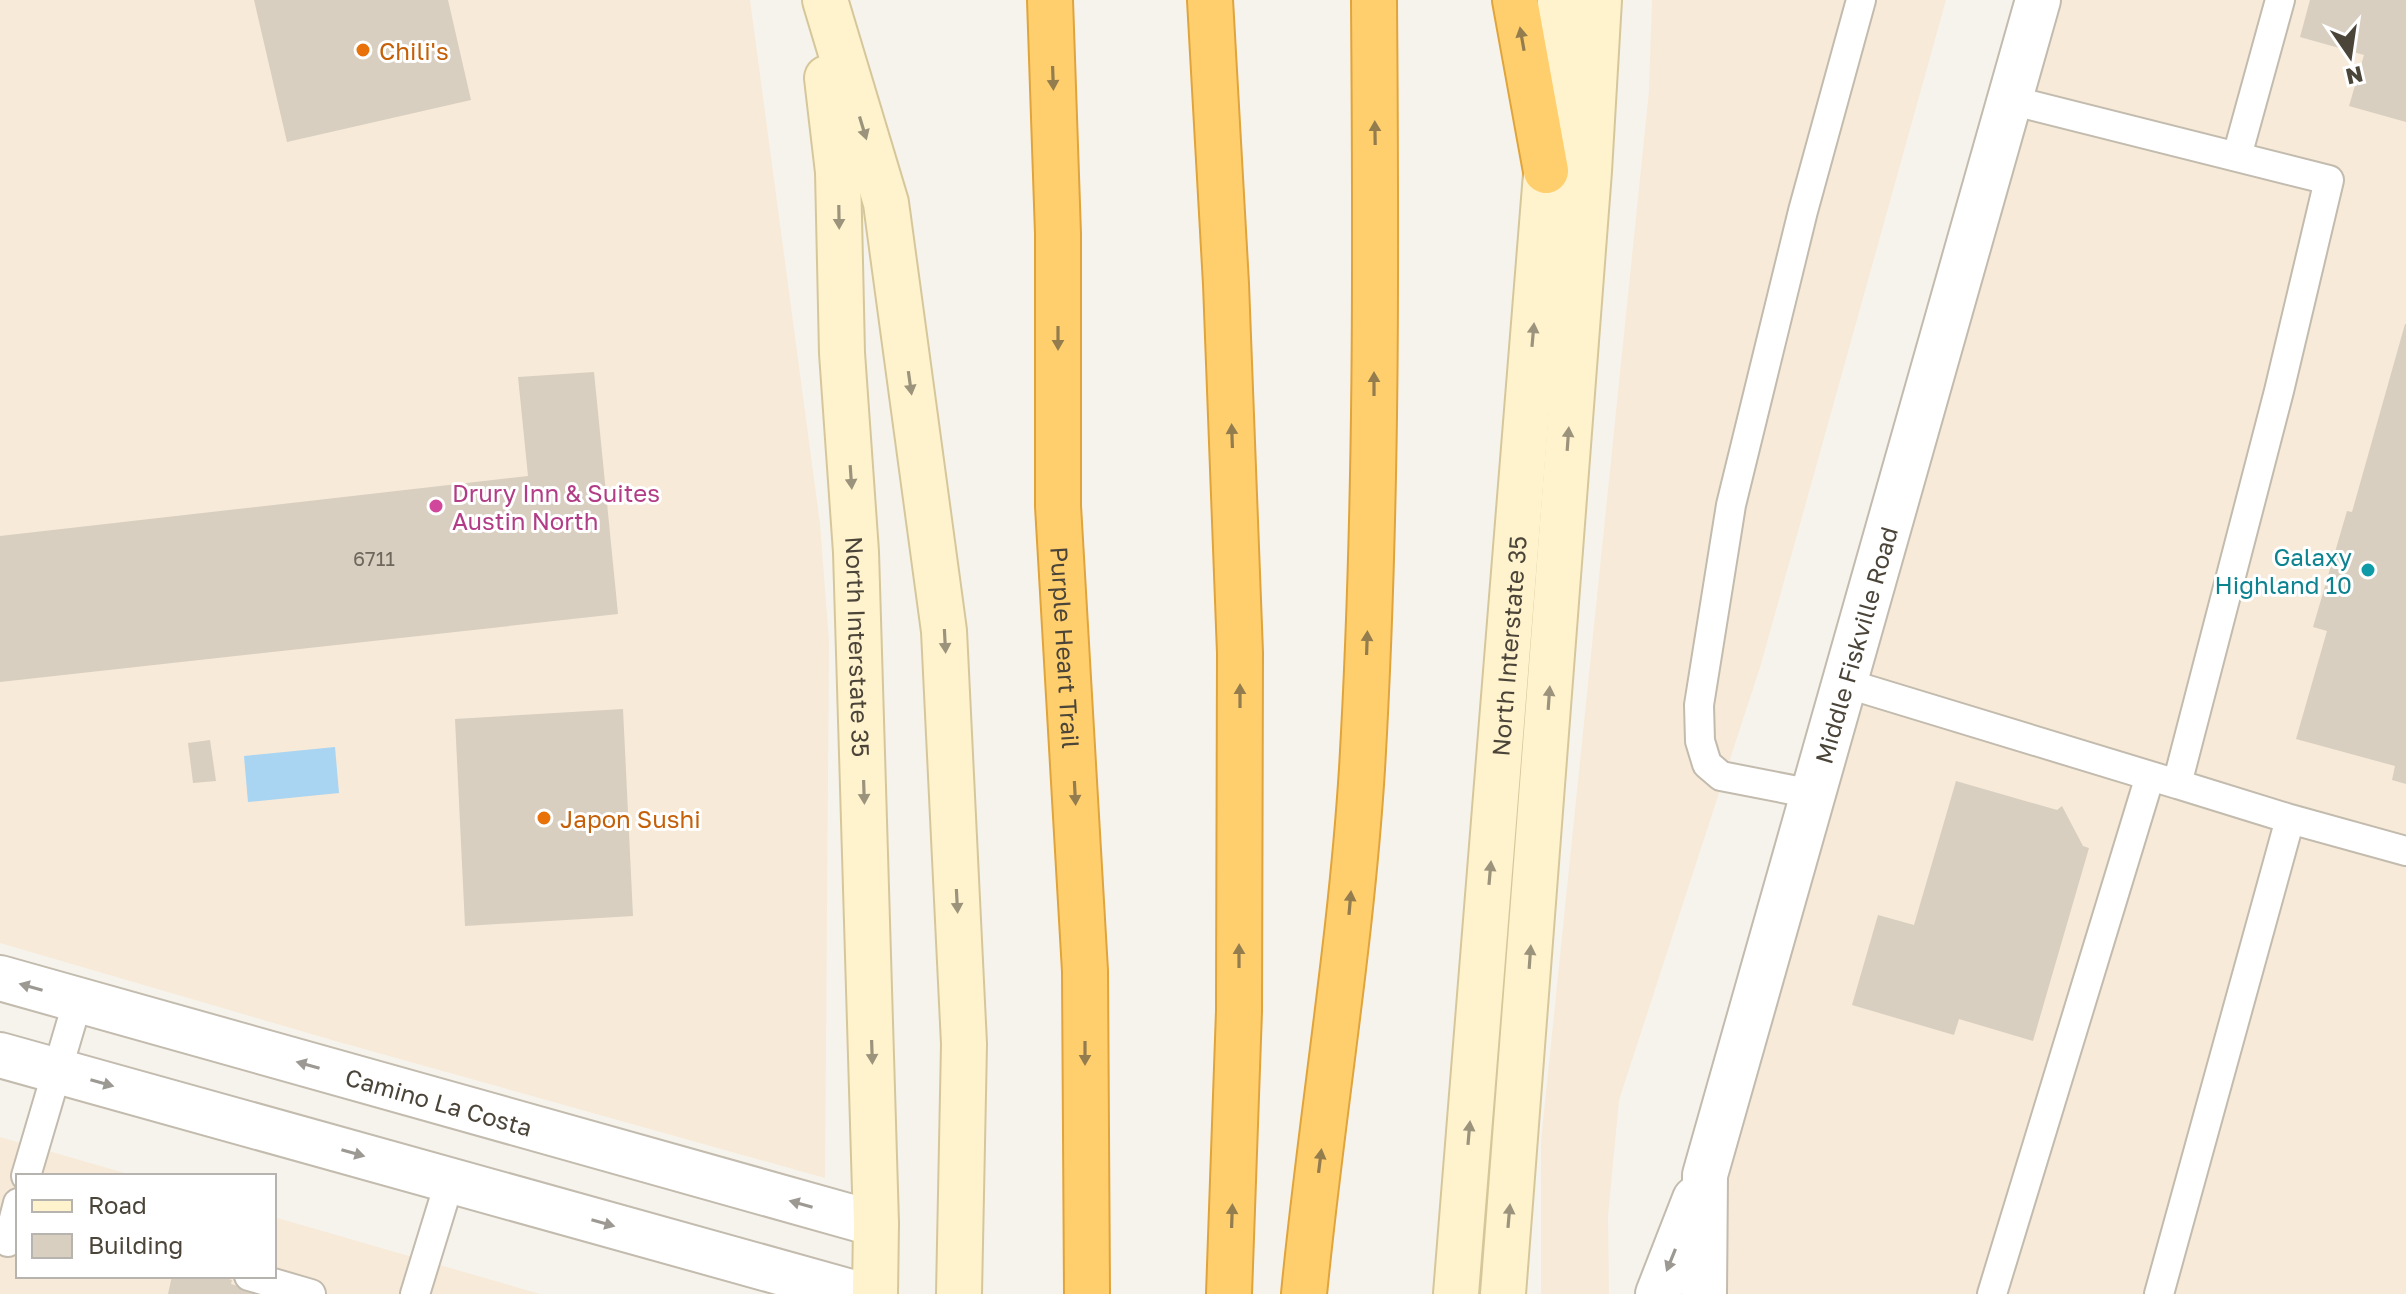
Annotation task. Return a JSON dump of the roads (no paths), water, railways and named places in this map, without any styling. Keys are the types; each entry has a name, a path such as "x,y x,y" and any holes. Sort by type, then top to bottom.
{"highway":[{"name":"Purple Heart Trail","path":"1050,0 1058,234 1058,506 1085,971 1087,1294"},
{"path":"1210,0 1226,284 1240,653 1239,1011 1229,1294"},
{"path":"1304,1294 1342,990 1362,770 1374,467 1374,0"},
{"path":"1515,0 1546,171"}],"main road":[{"name":"North Interstate 35","path":"818,0 838,172 842,353 856,552 876,1224 875,1294"},
{"path":"825,0 886,203 944,631 964,1044 959,1294"},
{"name":"North Interstate 35","path":"1456,1294 1560,0"},
{"path":"1503,1294 1589,171 1599,0"}],"street":[{"name":"Middle Fiskville Road","path":"1704,1294 1705,1175 2038,0"},
{"name":"Camino La Costa","path":"0,978 876,1224"},
{"path":"0,1055 858,1294"},
{"path":"1658,1294 1705,1175"}],"lane":[{"path":"1813,794 1721,776 1707,764 1700,741 1699,705 1731,505 1803,211 1861,0"},
{"path":"2237,156 2280,0"},
{"path":"1992,1294 2163,780 2279,391 2329,180 2010,100"},
{"path":"1845,683 2290,819 2406,851"},
{"path":"2159,1294 2290,819"},
{"path":"27,1174 78,1000"},
{"path":"415,1294 450,1180"},
{"path":"9,1241 16,1211"},
{"path":"256,1278 311,1294"}],"water":[{"path":"335,747 339,793 248,802 244,756"}],"place":[{"name":"Chili's","path":"363,50"},
{"name":"Drury Inn & Suites Austin North","path":"436,506"},
{"name":"Galaxy Highland 10","path":"2368,570"},
{"name":"Japon Sushi","path":"544,818"}]}
